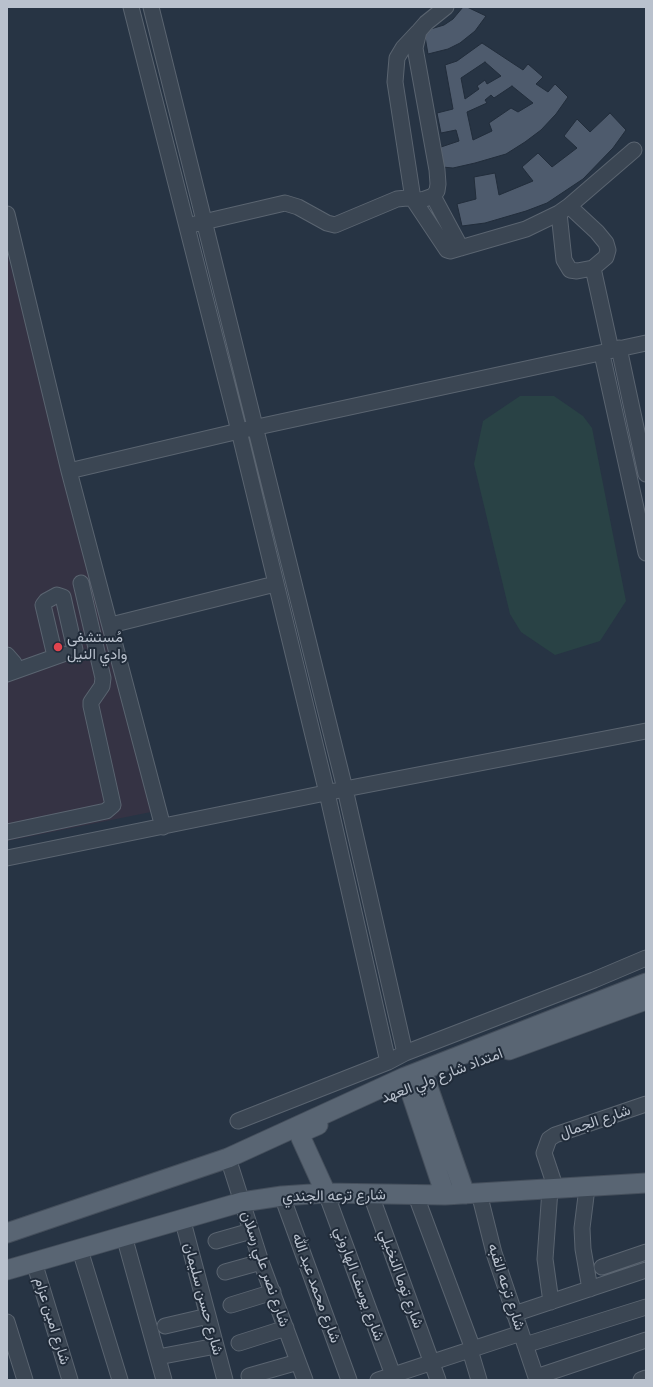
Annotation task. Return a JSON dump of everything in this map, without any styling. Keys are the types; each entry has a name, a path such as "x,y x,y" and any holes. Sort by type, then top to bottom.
{"main road":[{"name":"امتداد شارع ولي العهد","path":"413,1082 646,983"},
{"name":"امتداد شارع ولي العهد","path":"413,1082 646,1000"},
{"path":"7,1233 228,1158 298,1131 413,1082 445,1195"},
{"name":"شارع ترعه القبه","path":"413,1082 472,1194"},
{"path":"298,1131 326,1193"},
{"name":"شارع ترعه الجندي","path":"7,1270 80,1250 182,1218 242,1202 282,1196 326,1193 416,1196 445,1195 587,1188 646,1183"}],"street":[{"path":"131,7 239,431 327,793 388,1062"},
{"path":"151,7 345,789 405,1053"},
{"path":"446,7 426,23 403,48 397,58 395,68 398,104 413,199 447,250 461,248 526,229 564,210 634,150"},
{"path":"188,226 285,203 298,207 326,223 335,225 386,203 402,199 422,200 432,196 437,191 438,184 415,57 415,42 419,31"},
{"path":"432,196 461,248"},
{"path":"564,210 597,232 606,243 608,250 606,257 593,268 577,271 570,270 564,260 564,210"},
{"path":"7,214 70,471 163,827"},
{"path":"593,268 611,351 641,449 646,474"},
{"path":"70,471 256,427 646,343"},
{"path":"611,351 624,452 642,514 646,553"},
{"path":"624,452 641,449"},
{"path":"7,832 106,811 113,805 91,706 91,702 103,682 81,583"},
{"path":"111,625 275,584"},
{"path":"55,656 43,606 46,601 57,595 63,597 75,650"},
{"path":"9,664 32,665 55,656 95,644"},
{"path":"7,858 345,789 646,730"},
{"path":"238,1121 646,958"},
{"name":"شارع الجمال","path":"553,1190 544,1154 549,1140 555,1135 646,1104"},
{"name":"شارع نصر علي رسلان","path":"228,1158 251,1231 305,1380"},
{"path":"587,1188 582,1228 583,1249 590,1289"},
{"path":"551,1302 545,1259 553,1190"},
{"name":"شارع يوسف الهاروني","path":"326,1193 401,1376"},
{"name":"شارع ترعه القبه","path":"472,1194 492,1246 537,1379"},
{"name":"شارع توما النخيلي","path":"370,1195 438,1380"},
{"name":"شارع محمد عبد الله","path":"282,1196 349,1380"},
{"path":"416,1196 471,1350 479,1380"},
{"name":"شارع حسن سليمان","path":"182,1218 216,1346 220,1379"},
{"path":"216,1241 251,1231"},
{"path":"124,1236 164,1380"},
{"path":"80,1250 120,1380"},
{"path":"602,1267 646,1252"},
{"name":"شارع امين عزام","path":"34,1262 70,1380"},
{"path":"225,1272 262,1262"},
{"path":"514,1314 646,1270"},
{"path":"231,1305 273,1292"},
{"path":"378,1380 401,1376 432,1363 471,1350 523,1339 646,1307"},
{"path":"165,1326 208,1316"},
{"path":"7,1322 25,1380"},
{"path":"239,1343 286,1328"},
{"path":"537,1379 646,1340"},
{"path":"158,1357 216,1346"},
{"path":"249,1376 298,1362"},
{"path":"642,1380 646,1378"}],"shaded area":[{"name":"مُستشفى وادي النيل","path":"7,252 151,812 7,841"}],"green space":[{"path":"520,396 554,396 583,416 592,428 626,601 600,641 555,655 521,632 510,614 474,464 483,421"}],"building":[{"path":"463,7 467,7 486,16 475,31 460,43 448,49 428,54 424,31 444,25 453,19"},
{"path":"482,43 523,70 528,64 543,77 536,84 548,92 555,84 568,97 556,114 541,130 506,154 453,168 442,167 438,148 459,141 456,130 441,133 437,113 453,109 445,65 457,61","holes":["485,62 501,76 487,84 485,80 477,86 479,89 465,99 461,78","512,86 533,103 518,112 511,108 489,123 492,131 473,140 467,112 487,103 485,100 491,95 494,98"]},
{"path":"610,113 626,130 613,148 583,179 547,203 485,223 462,226 457,204 476,199 474,177 495,173 499,195 533,181 522,167 538,153 552,167 577,148 564,136 577,119 590,132"}],"place":[{"name":"مُستشفى وادي النيل","path":"58,647"}]}
